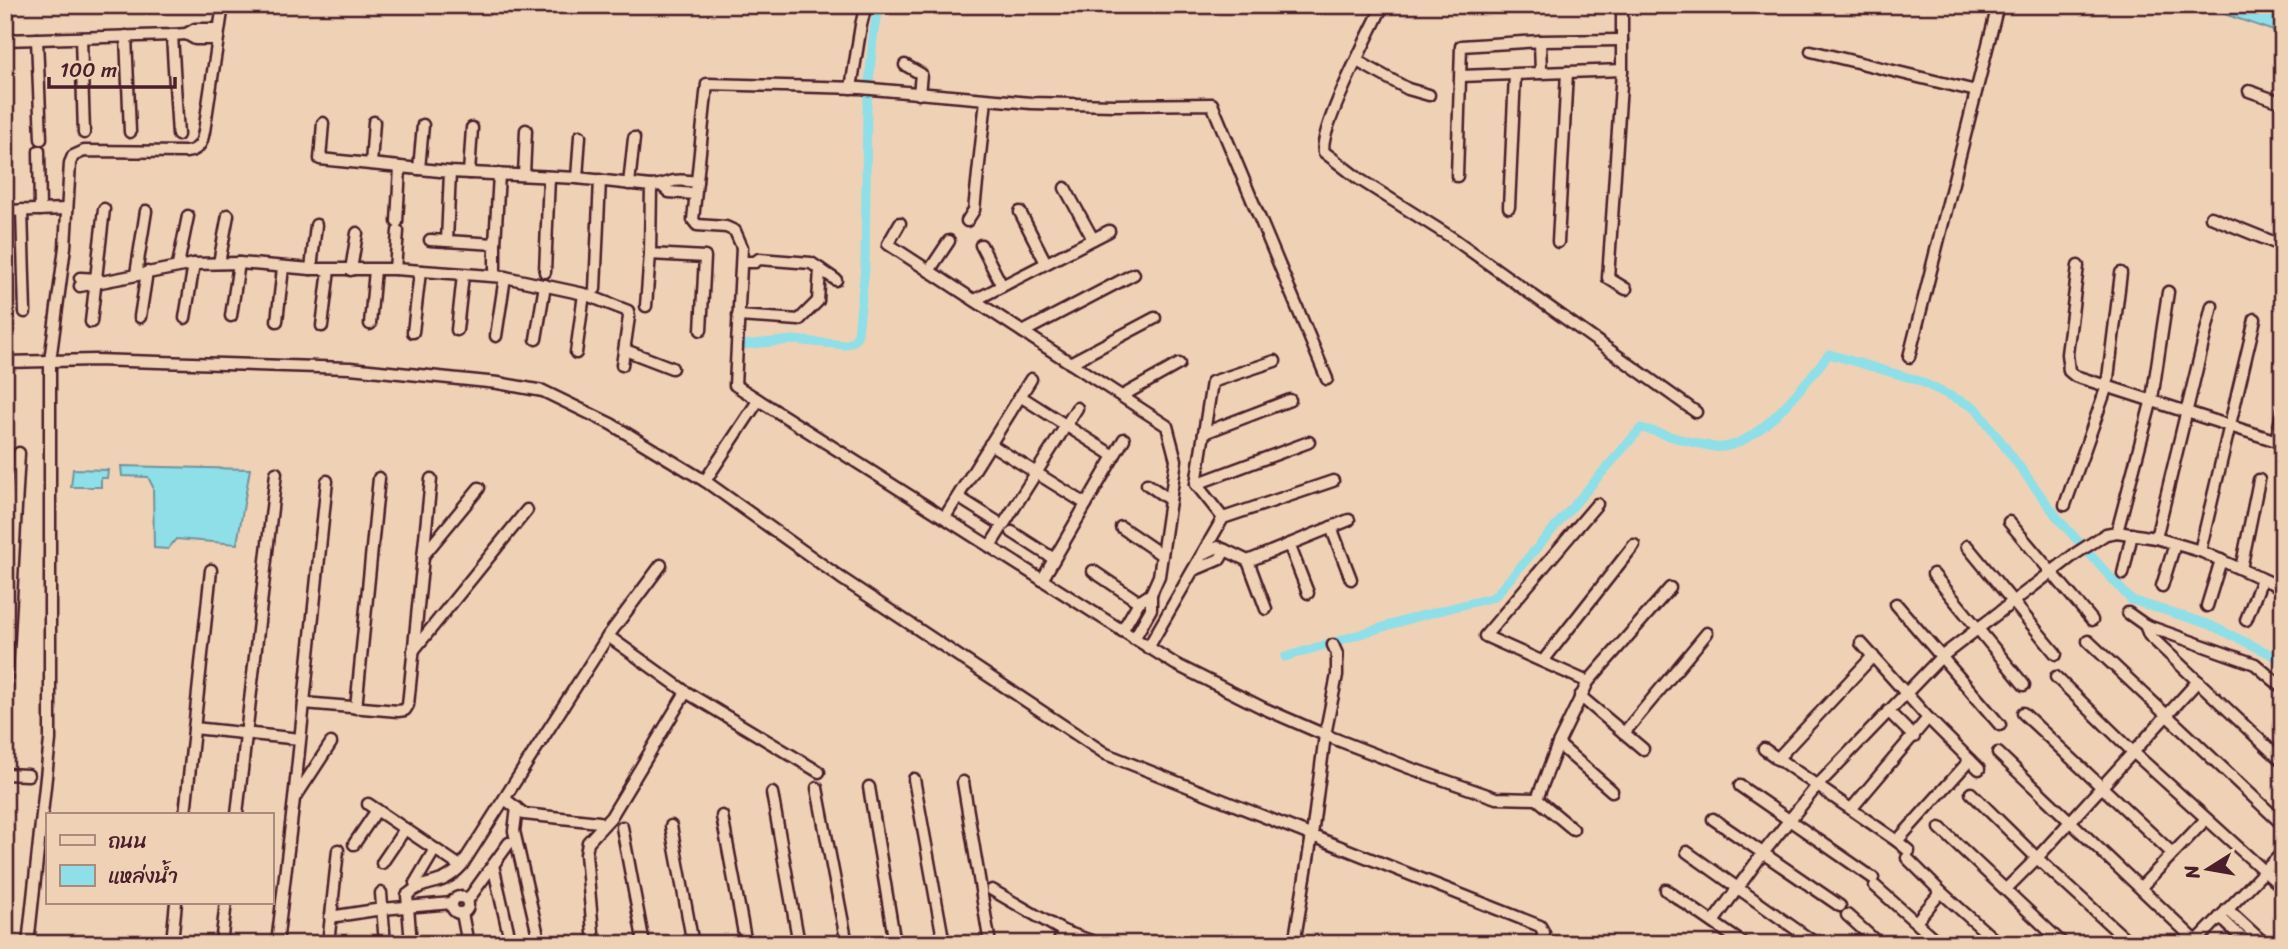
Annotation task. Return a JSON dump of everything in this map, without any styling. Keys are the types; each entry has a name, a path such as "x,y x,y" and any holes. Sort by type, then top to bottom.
{"street":[{"path":"28,944 50,740 50,361 60,284 70,163 78,152 186,152 198,149 202,144 223,5"},
{"path":"861,89 860,25 866,5"},
{"path":"1383,5 1332,113 1322,144 1324,152 1359,179 1454,239 1696,412"},
{"path":"1622,5 1622,70 1608,278 1626,289"},
{"path":"1909,356 1998,5"},
{"path":"5,40 172,35 186,34 195,29 218,34"},
{"path":"172,35 178,135"},
{"path":"126,36 130,132"},
{"path":"81,38 84,133"},
{"path":"37,39 41,139"},
{"path":"1457,176 1461,46 1622,40"},
{"path":"1540,41 1541,73"},
{"path":"1811,51 1976,91"},
{"path":"1357,61 1408,89 1429,95"},
{"path":"905,65 921,74 919,94"},
{"path":"1461,76 1622,70"},
{"path":"1558,242 1567,72"},
{"path":"1509,207 1515,75"},
{"path":"836,280 811,262 759,259 743,247 735,231 726,227 697,225 693,220 707,85 861,89 986,100 1114,105 1212,104 1327,379"},
{"path":"2249,91 2283,103"},
{"path":"967,221 974,210 986,100"},
{"path":"371,164 374,122"},
{"path":"323,123 320,159 450,172 600,180 656,186 668,192 695,194"},
{"path":"419,169 423,125"},
{"path":"469,173 472,128"},
{"path":"524,175 526,130"},
{"path":"578,178 580,136"},
{"path":"629,184 634,138"},
{"path":"39,151 40,210"},
{"path":"395,269 400,167"},
{"path":"447,241 450,172"},
{"path":"495,269 499,174"},
{"path":"545,272 549,177"},
{"path":"595,289 600,180"},
{"path":"656,186 676,181 696,182"},
{"path":"646,306 656,186"},
{"path":"1065,188 1093,239"},
{"path":"5,211 67,209"},
{"path":"91,322 99,281 104,209"},
{"path":"22,210 25,312"},
{"path":"139,317 146,211"},
{"path":"1020,212 1046,263"},
{"path":"219,263 228,215"},
{"path":"178,265 188,216"},
{"path":"2211,217 2283,246"},
{"path":"900,223 888,244 1167,426 1176,460 1162,555 1151,594 1151,610 1134,639"},
{"path":"311,270 316,225"},
{"path":"975,300 1109,231"},
{"path":"351,271 357,233"},
{"path":"430,240 495,244"},
{"path":"929,271 949,241"},
{"path":"981,245 1002,286"},
{"path":"743,247 735,385 1148,648 1252,702 1325,735 1496,798 1537,799 1573,829"},
{"path":"650,254 705,257 701,330"},
{"path":"742,262 755,262 759,259"},
{"path":"60,284 99,281 178,265 219,263 311,270 395,269 505,277 584,293 628,311 622,365"},
{"path":"231,316 239,263"},
{"path":"185,318 194,264"},
{"path":"2078,266 2067,365 2068,371 2075,376 2279,442 2283,408"},
{"path":"277,321 283,268"},
{"path":"738,316 799,320 818,301 820,269"},
{"path":"322,326 328,270"},
{"path":"370,324 375,270"},
{"path":"413,332 421,272"},
{"path":"2066,505 2107,386 2121,272"},
{"path":"1023,332 1134,274"},
{"path":"457,330 463,275"},
{"path":"496,336 505,277"},
{"path":"536,339 545,285"},
{"path":"2118,532 2152,399 2168,292"},
{"path":"576,353 584,293"},
{"path":"2156,538 2212,306"},
{"path":"1070,363 1155,318"},
{"path":"2200,551 2255,319"},
{"path":"625,349 672,368"},
{"path":"5,362 95,360 350,368 521,386 543,391 611,424 705,481 841,578 1098,749 1540,926 1544,933 1539,944"},
{"path":"1223,518 1196,484 1212,382 1275,360"},
{"path":"1122,396 1179,363"},
{"path":"945,517 1031,379"},
{"path":"1020,396 1114,456"},
{"path":"1204,433 1290,400"},
{"path":"705,481 758,401"},
{"path":"990,546 1077,408"},
{"path":"1042,580 1124,439"},
{"path":"1196,484 1309,442"},
{"path":"990,444 1086,504"},
{"path":"5,705 19,453"},
{"path":"237,813 276,473"},
{"path":"356,708 379,478"},
{"path":"304,703 405,710 408,705 430,479"},
{"path":"2241,569 2259,480"},
{"path":"277,944 327,481"},
{"path":"1148,648 1223,518 1333,481"},
{"path":"1147,484 1170,499"},
{"path":"422,557 478,488"},
{"path":"958,497 996,521"},
{"path":"1588,682 1485,636 1597,504"},
{"path":"413,652 527,510"},
{"path":"1248,561 1349,520"},
{"path":"2009,522 2092,620"},
{"path":"1121,527 1162,555"},
{"path":"1332,527 1352,579"},
{"path":"1012,532 1054,559"},
{"path":"1713,922 1763,853 1817,786 1941,657 2095,540 2118,532 2156,538 2200,551 2283,588"},
{"path":"2123,574 2132,534"},
{"path":"1289,544 1308,593"},
{"path":"2162,586 2175,544"},
{"path":"1543,661 1634,545"},
{"path":"1967,546 2056,653"},
{"path":"1203,554 1218,547 1248,561 1266,609"},
{"path":"1194,570 1220,559 1225,551"},
{"path":"2207,606 2221,560"},
{"path":"411,944 407,895 416,887 442,881 455,873 608,636 661,565"},
{"path":"185,813 211,570"},
{"path":"1093,570 1139,602"},
{"path":"1933,574 2024,685"},
{"path":"2246,620 2262,579"},
{"path":"1537,799 1558,744 1588,682 1670,588"},
{"path":"1122,631 1139,602 1151,594"},
{"path":"1896,604 2000,724"},
{"path":"2128,612 2146,625 2243,658 2262,668 2283,688"},
{"path":"2146,625 2149,635 2283,762"},
{"path":"1624,733 1707,633"},
{"path":"608,636 686,692 819,772"},
{"path":"2088,641 2283,825"},
{"path":"1861,643 1928,718 1979,769"},
{"path":"1294,944 1325,735 1338,675 1334,645"},
{"path":"1777,759 1873,656"},
{"path":"2056,677 2133,752 2283,888"},
{"path":"2006,889 2198,681"},
{"path":"594,944 586,854 588,842 611,817 686,692"},
{"path":"1580,696 1643,749"},
{"path":"1888,711 1914,737"},
{"path":"2023,713 2172,853"},
{"path":"1852,808 1928,718"},
{"path":"194,728 300,739"},
{"path":"294,799 331,743"},
{"path":"1558,744 1612,791"},
{"path":"1764,749 1898,841 1941,892 1999,944"},
{"path":"1998,753 2141,887 2195,942 2283,852"},
{"path":"1898,841 1970,760"},
{"path":"5,774 28,775"},
{"path":"914,779 944,944"},
{"path":"962,782 990,944"},
{"path":"1740,786 1790,819 1874,882 1940,944"},
{"path":"869,787 895,944"},
{"path":"817,788 847,944"},
{"path":"772,793 799,944"},
{"path":"1971,793 2131,944"},
{"path":"505,799 524,814 599,822"},
{"path":"354,844 373,807 460,866"},
{"path":"517,808 514,831 540,944"},
{"path":"722,816 746,944"},
{"path":"1713,819 1843,910 1879,944"},
{"path":"2141,887 2206,819"},
{"path":"671,826 693,944"},
{"path":"622,827 644,944"},
{"path":"382,863 405,828"},
{"path":"1940,828 2063,944"},
{"path":"462,913 467,909 467,901 509,843"},
{"path":"415,883 435,849"},
{"path":"328,944 338,850"},
{"path":"1687,852 1811,940"},
{"path":"493,866 511,944"},
{"path":"992,890 1063,931 1100,944"},
{"path":"1666,890 1744,944"},
{"path":"381,892 385,944"},
{"path":"1916,922 1941,892"},
{"path":"462,913 453,910 452,903 455,898 460,897 467,901"},
{"path":"330,917 452,903"},
{"path":"172,942 176,904"},
{"path":"221,944 226,904"},
{"path":"462,913 468,944"},
{"path":"2224,913 2248,944"},
{"path":"2224,913 2265,944"},
{"path":"1058,944 1063,931"}],"water":[{"path":"2198,5 2283,5 2283,34"},
{"path":"121,466 250,469 237,544 176,539 168,549 154,548 153,487 148,477 122,476"},
{"path":"73,469 108,470 107,478 101,478 101,487 71,487"}],"waterway":[{"path":"742,345 793,340 845,345 854,341 858,334 865,268 867,108 873,38 876,19 882,5"},
{"path":"1285,657 1416,617 1494,597 1641,428 1715,447 1730,446 1763,427 1793,397 1829,354 1917,380 1976,408 2060,521 2131,600 2208,624 2283,660"},
{"path":"992,930 996,944"}]}
